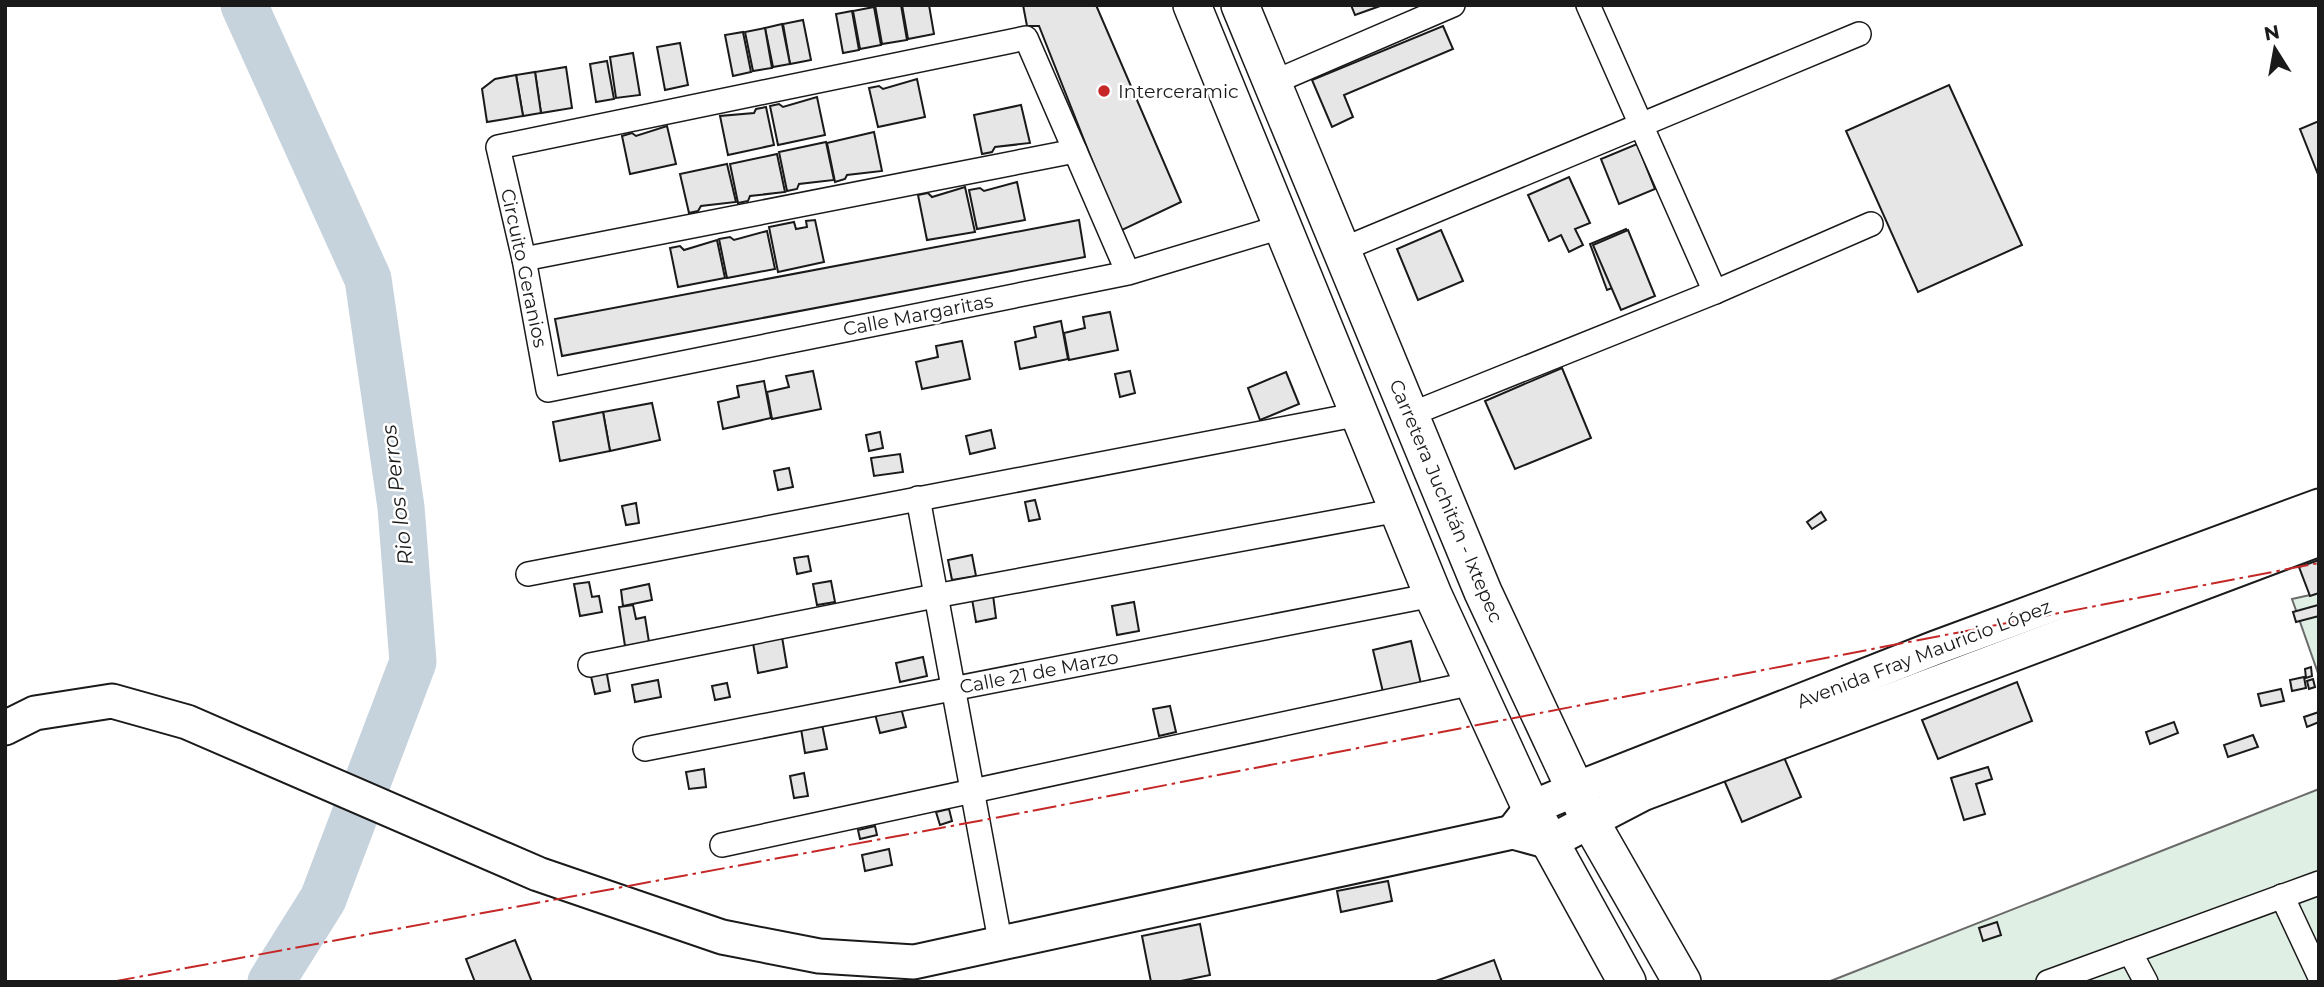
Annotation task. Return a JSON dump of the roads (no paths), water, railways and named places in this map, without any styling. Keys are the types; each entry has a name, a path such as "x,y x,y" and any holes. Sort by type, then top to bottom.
{"main road":[{"path":"1192,5 1433,595 1473,683 1522,820 1550,842 1627,982"},
{"name":"Carretera Juchitán - Ixtepec","path":"1240,5 1483,592 1574,790 1682,982"}],"street":[{"path":"1272,83 1453,5"},
{"path":"1588,5 1715,292"},
{"path":"1341,250 1859,34"},
{"name":"Circuito Geranios","path":"548,390 524,259 498,147 1027,38 1075,151"},
{"path":"524,259 1075,151 1128,273"},
{"path":"1409,415 1715,292 1871,224"},
{"name":"Calle Margaritas","path":"548,390 1128,273 1284,226"},
{"path":"528,574 1360,414"},
{"path":"918,498 1002,946"},
{"name":"Avenida Fray Mauricio López","path":"5,728 35,713 112,701 187,722 538,874 722,937 914,972 1002,946 1522,820 1574,790 1935,648 2319,506"},
{"path":"590,665 935,596 1399,510"},
{"name":"Avenida Fray Mauricio López","path":"1550,842 1591,823 1642,794 2319,539"},
{"name":"Calle 21 de Marzo","path":"645,749 1433,595"},
{"path":"722,845 972,789 1330,716 1473,683"},
{"path":"2048,982 2319,883"},
{"path":"2282,896 2319,975"},
{"path":"2130,952 2146,982"}],"waterway":[{"name":"Rio los Perros","path":"244,5 368,279 401,507 413,662 323,899 271,982"}],"place":[{"name":"Interceramic","path":"1104,91"}]}
